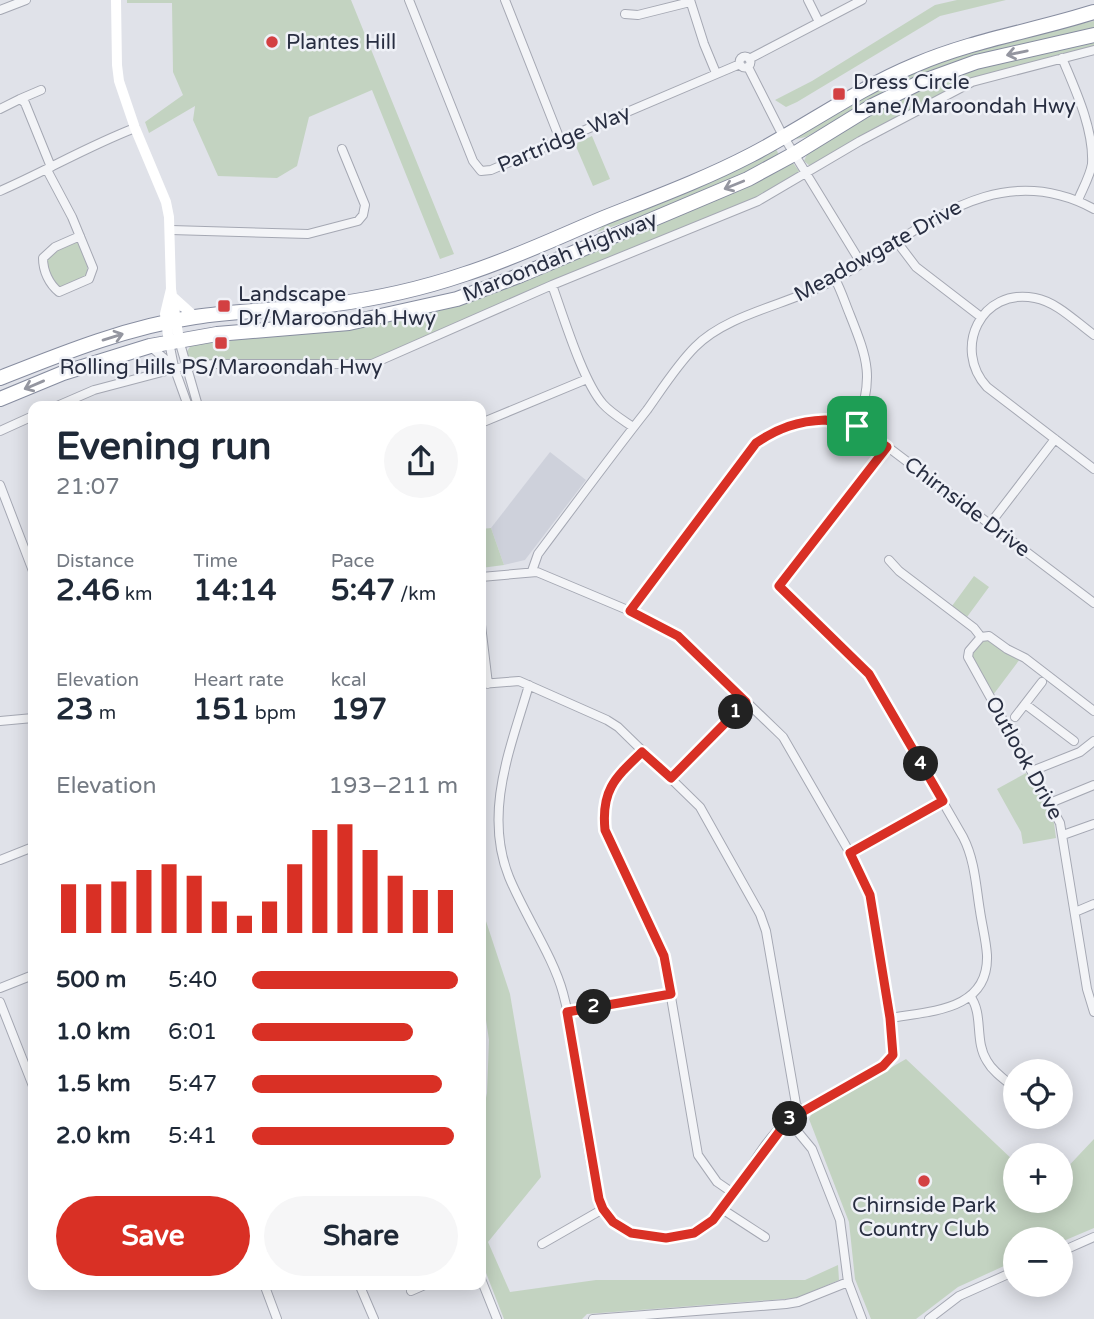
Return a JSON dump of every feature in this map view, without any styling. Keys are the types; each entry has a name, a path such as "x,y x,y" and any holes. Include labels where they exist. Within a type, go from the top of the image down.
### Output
{"highway":[{"name":"Maroondah Highway","path":"0,378 81,347 171,322 241,311 326,305 422,287 487,266 715,172 784,136 863,89 935,56 1092,13"},
{"name":"Maroondah Highway","path":"0,399 63,373 150,346 217,334 349,323 432,306 493,286 748,179 872,106 942,73 976,62 1094,36"},
{"path":"588,225 595,244"}],"street":[{"path":"0,10 26,0"},
{"path":"117,0 117,65 122,94 166,202 171,230 173,293 165,314 171,322 174,368 186,401"},
{"name":"Partridge Way","path":"409,0 474,161 481,171 491,170 561,142 746,63 862,0"},
{"path":"505,0 561,142"},
{"path":"808,0 819,22"},
{"path":"625,14 638,15 690,1 716,74"},
{"name":"Maroondah Highway","path":"69,401 94,390 185,366 372,364 552,285 758,201 860,141 972,82 1094,50"},
{"path":"1062,58 1090,128 1093,146 1092,164 1078,200"},
{"path":"746,63 794,154 861,264"},
{"path":"0,109 41,90"},
{"path":"20,99 24,103 49,169 80,236 93,268 89,279 59,292 53,287 43,268 43,258 55,247 80,236"},
{"path":"0,191 49,169 89,146 135,128"},
{"path":"171,230 308,234 367,217 364,202 342,149"},
{"name":"Meadowgate Drive","path":"532,571 538,554 694,348 705,338 835,279 948,210 988,195 1018,191 1037,192 1078,200 1094,209"},
{"path":"897,242 916,267 981,317"},
{"path":"835,279 866,360 869,379 867,396 857,426"},
{"path":"552,285 587,379 604,405 633,427"},
{"path":"173,293 195,317"},
{"path":"1094,335 1054,306 1033,297 1021,297 999,303 981,317 971,344 973,362 981,380 1094,469"},
{"path":"174,341 196,401"},
{"path":"150,346 174,368"},
{"path":"486,421 587,379"},
{"path":"0,430 28,418"},
{"name":"Chirnside Drive","path":"630,611 756,443 772,432 806,421 825,420 857,426 1094,603"},
{"path":"989,525 1055,439"},
{"path":"887,447 779,586 869,674 969,848 987,954 982,979 970,996 953,1007 890,1018"},
{"path":"0,485 28,558"},
{"path":"889,560 899,571 974,628 981,637 989,636 1025,658 1094,711"},
{"path":"486,576 532,571 630,611 678,636 783,737 850,853 870,895 890,1018 894,1049 892,1058 883,1066 788,1120 713,1220 694,1233 666,1238 631,1233 613,1222 603,1209 596,1188 567,1012 559,982 509,876 499,834 498,803 503,773 529,684"},
{"name":"Outlook Drive","path":"981,637 968,653 968,657 1060,823 1094,1012"},
{"path":"486,684 519,681 607,720 618,727 700,807 764,923 796,1104 801,1112"},
{"path":"1015,718 1042,682"},
{"path":"671,778 746,702"},
{"path":"1025,704 1074,741"},
{"path":"0,721 28,718"},
{"path":"1032,771 1080,752 1094,741"},
{"path":"642,752 619,774 607,791 603,810 605,830 664,956 698,1155 717,1182 733,1193"},
{"path":"1050,803 1094,785"},
{"path":"850,853 943,801"},
{"path":"1063,835 1094,824"},
{"path":"0,860 28,849"},
{"path":"1075,912 1094,905"},
{"path":"0,988 28,977"},
{"path":"567,1012 671,994"},
{"path":"970,996 976,1007 983,1053 1003,1078"},
{"path":"0,1002 28,1073"},
{"path":"788,1120 812,1149 840,1220 848,1282 862,1319"},
{"path":"542,1244 603,1209"},
{"path":"722,1209 765,1237"},
{"path":"1073,1246 1094,1237"},
{"path":"929,1319 959,1296 1003,1276"},
{"path":"593,1319 786,1304 848,1282"},
{"path":"266,1290 277,1319"},
{"path":"362,1290 374,1319"},
{"path":"485,1290 497,1319"}],"shaded area":[{"path":"550,452 586,480 525,560 504,565 491,528"}],"green space":[{"path":"127,0 351,0 454,254 440,259 372,90 309,117 297,166 277,178 218,176 193,120 195,106 149,133 145,122 183,95 173,72 172,3 127,3"},
{"path":"957,0 1006,0 940,16 797,102 786,107 775,100 812,81 935,5"},
{"path":"1094,21 1094,31 860,107 806,137 796,139 799,134 913,69 1042,30"},
{"path":"1094,41 1094,46 966,81 810,166 804,161 808,152 893,100 961,72"},
{"path":"592,136 610,179 593,186 575,144"},
{"path":"776,149 779,155 764,165 684,201 597,232 604,225 744,166"},
{"path":"793,163 799,171 797,176 768,193 377,358 363,362 199,361 191,360 186,353 191,345 373,325 492,294"},
{"path":"76,241 81,245 87,269 91,269 87,278 84,276 62,288 57,287 46,259 55,248"},
{"path":"486,528 491,528 504,565 486,567"},
{"path":"974,576 989,587 967,617 952,606"},
{"path":"987,639 1020,659 993,695 972,658 976,646"},
{"path":"1026,773 1054,823 1056,838 1023,844 1021,832 997,789"},
{"path":"486,921 510,994 541,1177 488,1242 510,1292 596,1280 805,1280 838,1265 839,1280 797,1298 587,1314 582,1319 504,1319 486,1273 486,1098 489,1040 486,1020"},
{"name":"Chirnside Park Country Club","path":"906,1059 1003,1151 1003,1213 1073,1213 1073,1161 1094,1139 1094,1228 1073,1237 1073,1227 1003,1227 1003,1266 958,1287 916,1319 871,1319 855,1279 849,1222 809,1119 812,1113"}],"place":[{"name":"Plantes Hill","path":"272,42"},
{"name":"Dress Circle Lane/Maroondah Hwy","path":"839,94"},
{"name":"Landscape Dr/Maroondah Hwy","path":"224,306"},
{"name":"Rolling Hills PS/Maroondah Hwy","path":"221,343"},
{"name":"Chirnside Park Country Club","path":"924,1181"}],"route":[{"path":"825,420 857,426 887,447 779,586 869,674 943,801 850,853 870,895 890,1018 893,1055 883,1066 788,1120 722,1209 704,1227 694,1233 666,1238 640,1236 613,1222 599,1199 567,1012 671,994 664,956 605,830 603,810 607,791 619,774 642,752 671,778 746,702 678,636 630,611 756,443 772,432 806,421 825,420"}]}
